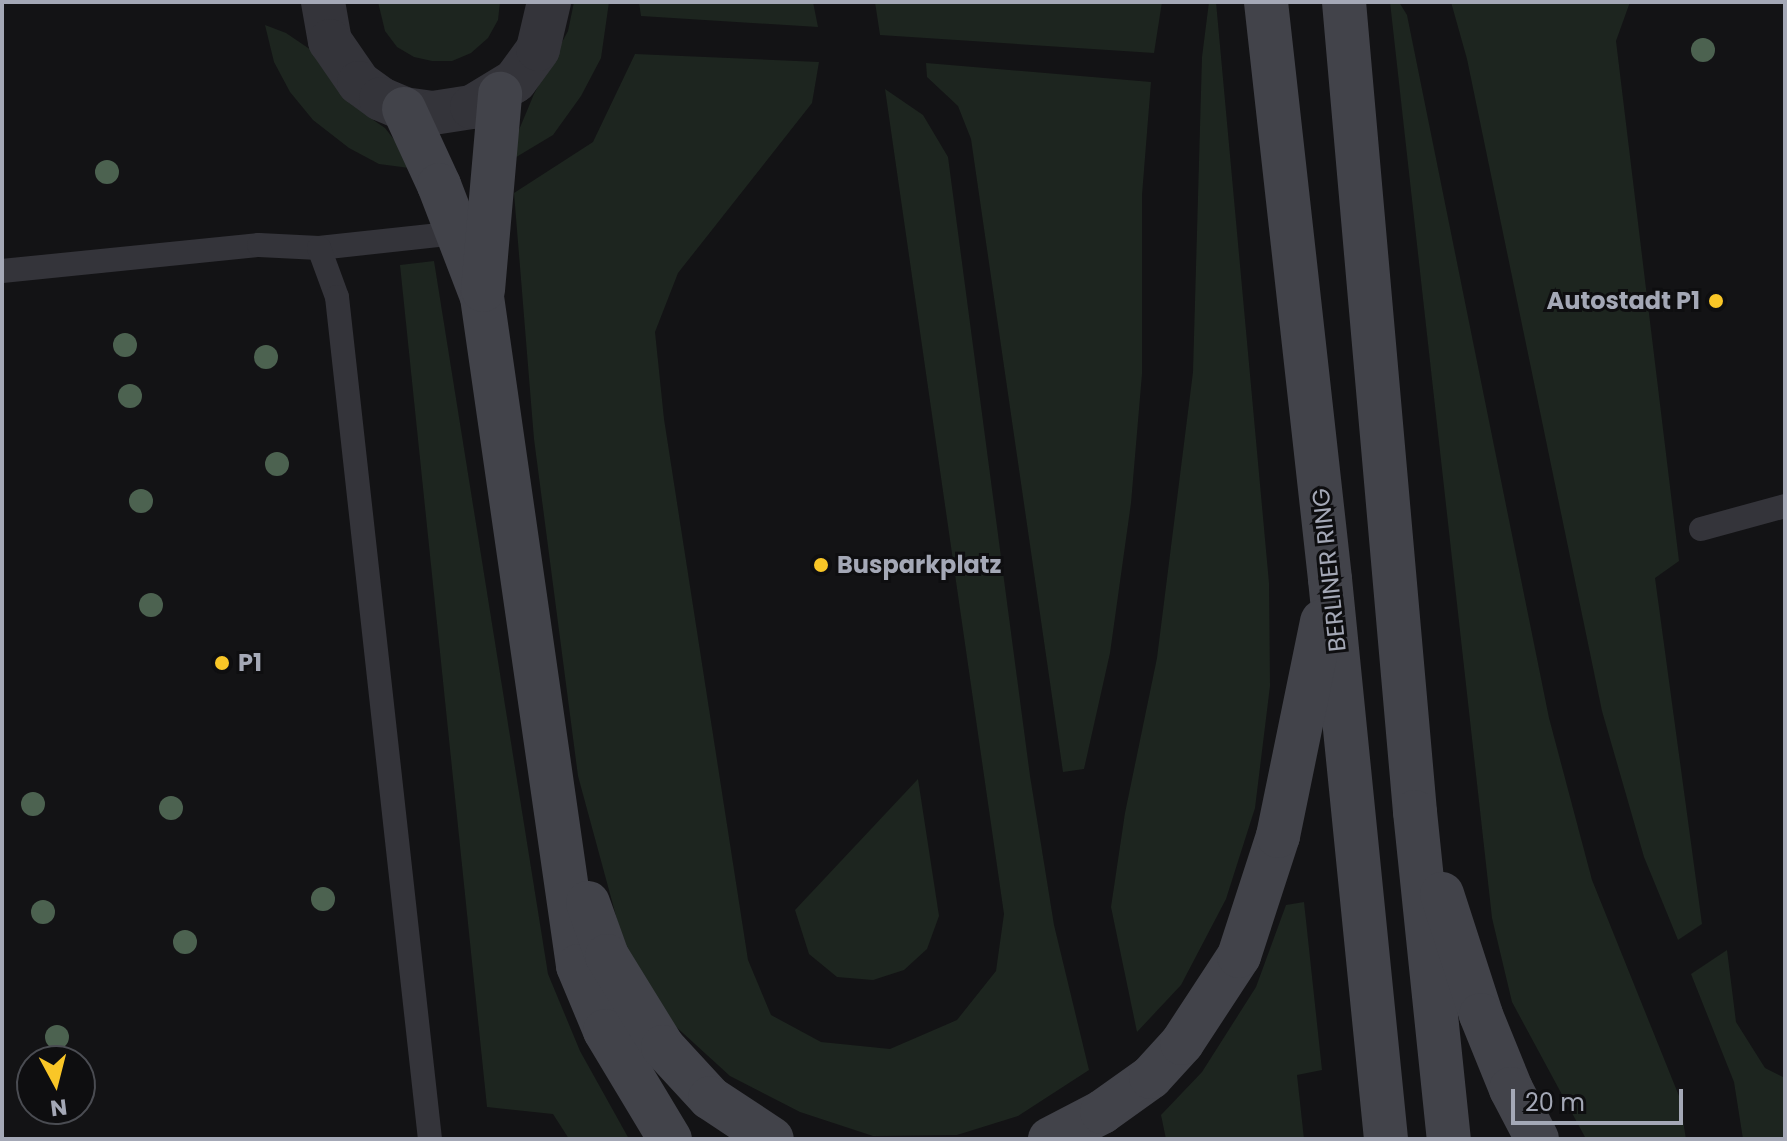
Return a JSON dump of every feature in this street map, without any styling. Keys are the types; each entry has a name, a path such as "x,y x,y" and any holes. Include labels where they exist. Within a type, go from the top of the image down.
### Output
{"main road":[{"name":"BERLINER RING","path":"1266,2 1330,579 1386,1139"},
{"path":"1344,2 1415,812 1449,1139"},
{"path":"482,297 500,94"},
{"path":"404,109 482,297 578,966 605,1031 670,1139"},
{"path":"1050,1139 1102,1112 1151,1077 1182,1043 1239,956 1278,836 1330,579"},
{"path":"554,806 607,956 663,1047 710,1098 772,1139"},
{"path":"1415,812 1481,1015 1511,1089 1537,1139"}],"street":[{"path":"323,2 330,41 344,66 368,91 404,109 433,113 461,111 500,94 521,75 538,49 549,2"}],"lane":[{"path":"2,271 259,245 319,248 458,233"},
{"path":"319,248 337,297 430,1139"},
{"path":"1701,529 1785,506"}],"shaded area":[{"path":"378,2 500,2 498,20 488,38 471,53 452,61 432,61 414,57 397,47 385,31"},
{"path":"574,2 609,2 601,58 581,96 553,135 513,159 516,137 534,94 568,31"},
{"path":"639,2 813,2 818,27 641,16"},
{"path":"875,2 1162,2 1154,53 880,35"},
{"path":"1209,2 1216,2 1269,583 1270,686 1255,808 1226,899 1181,985 1137,1032 1111,907 1125,813 1157,658 1193,372 1202,57"},
{"path":"1390,2 1399,2 1407,15 1549,718 1592,880 1679,1096 1686,1139 1586,1139 1512,1002 1492,918"},
{"path":"1451,2 1630,2 1616,41 1679,561 1655,578 1702,924 1678,940 1644,857 1602,711 1467,59"},
{"path":"265,25 286,33 314,52 366,115 385,128 417,169 379,164 349,148 313,120 290,92 274,62"},
{"path":"635,54 819,62 812,103 678,273 655,332 664,419 748,960 771,1015 821,1042 890,1049 957,1020 996,971 1004,914 885,89 923,115 948,157 1030,776 1054,925 1089,1070 1018,1116 957,1135 873,1136 800,1112 730,1076 661,1013 622,938 578,776 534,439 514,193 593,142"},
{"path":"926,63 1151,82 1142,195 1142,374 1131,503 1110,653 1084,769 1063,772 971,139 958,106 927,77"},
{"path":"434,261 548,974 580,1051 629,1139 569,1139 553,1114 487,1107 400,265"},
{"path":"918,779 939,916 927,949 904,970 873,980 837,977 809,954 795,910"},
{"path":"1304,902 1322,1070 1297,1075 1304,1139 1166,1139 1161,1115 1202,1072 1256,987 1286,905"},
{"path":"1727,950 1736,1022 1765,1068 1785,1078 1785,1139 1743,1139 1734,1082 1691,974"}],"place":[{"name":"Autostadt P1","path":"1716,301"},
{"name":"Busparkplatz","path":"821,565"},
{"name":"P1","path":"222,663"}]}
